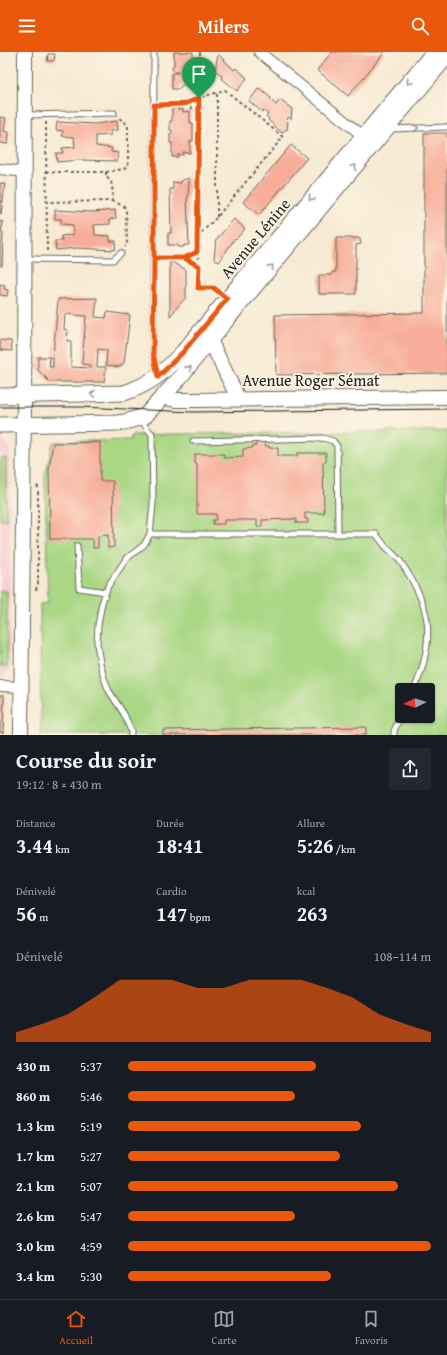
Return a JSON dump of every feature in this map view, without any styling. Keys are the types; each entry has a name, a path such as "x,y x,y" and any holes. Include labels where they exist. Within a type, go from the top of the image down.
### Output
{"main road":[{"name":"Avenue Lénine","path":"0,396 124,393 140,387 158,377 183,352 434,52"},
{"name":"Avenue Lénine","path":"164,401 210,340 447,56"},
{"path":"131,390 164,401"},
{"path":"0,425 117,423 141,418 164,401"}],"street":[{"path":"21,735 25,395 25,52"},
{"path":"259,52 363,136"},
{"path":"0,169 25,172"},
{"path":"210,340 238,398"},
{"name":"Avenue Roger Sémat","path":"164,401 238,398 447,397"},
{"path":"0,686 22,686"}],"lane":[{"path":"154,52 153,352 158,377"},
{"path":"25,115 114,113"},
{"path":"386,129 447,127"},
{"path":"25,259 113,260 121,253"},
{"path":"131,735 131,731 124,714 109,692 100,663 97,644 102,603 108,586 126,559 144,545 150,534 153,504 152,434 145,426 141,418"},
{"path":"193,441 323,438 333,441 337,446 338,533"},
{"path":"150,534 376,534 384,545 399,560 419,591 427,617 428,643 423,670 417,683"},
{"path":"77,546 79,588 106,592"},
{"path":"394,735 397,723"}],"path":[{"path":"200,52 197,237 199,266 198,288 214,288 227,299"},
{"path":"154,105 185,104 225,90 283,137 217,217 197,237"},
{"path":"217,93 217,217"},
{"path":"185,104 199,113"},
{"path":"46,172 106,172 124,169 128,165 128,125 114,113"},
{"path":"46,114 47,259"},
{"path":"106,172 106,177 111,182 113,193 112,200"},
{"path":"46,202 112,200 124,206 126,211 127,244 121,253"},
{"path":"154,258 184,258 197,252"},
{"path":"184,258 199,266"}],"shaded area":[{"path":"0,438 10,447 10,669 2,676 0,676"}],"green space":[{"path":"447,431 447,735 41,735 40,604 48,603 45,476 53,442 130,440 132,435"},
{"path":"0,458 6,458 6,520 0,520"},
{"path":"0,591 7,591 7,667 0,667"}],"building":[{"path":"174,52 193,52 193,57 191,57 190,79 178,89 172,89 172,73 178,73 172,69 174,65"},
{"path":"332,52 385,52 348,96 317,70"},
{"path":"48,54 55,54 54,61 47,61"},
{"path":"218,54 234,70 236,68 247,78 237,91 221,78 222,76 215,70"},
{"path":"259,88 271,98 270,99 276,105 280,100 292,109 291,119 289,117 286,120 288,122 287,130 286,129 282,133 268,120 269,119 266,116 268,114 263,110 262,112 249,101"},
{"path":"172,107 178,107 178,110 183,109 183,112 190,111 190,123 193,123 193,141 190,141 190,153 183,152 183,155 178,154 178,157 172,157 172,143 170,143 170,134 172,134 172,130 170,130 170,121 172,121"},
{"path":"0,117 6,118 4,131 9,132 8,144 0,143"},
{"path":"117,121 118,130 111,130 111,135 96,136 96,146 112,148 111,152 118,153 117,161 79,160 57,162 56,153 63,153 62,148 75,147 74,137 62,136 63,131 56,130 57,122 95,124"},
{"path":"424,133 447,133 447,373 276,375 275,315 424,313"},
{"path":"291,145 307,158 259,215 243,202"},
{"path":"189,178 187,198 189,245 178,247 178,245 168,245 168,233 171,233 170,189 173,189 173,182 181,183 181,181"},
{"path":"0,183 5,184 1,214 0,214"},
{"path":"55,210 93,212 115,210 116,218 110,219 110,224 94,225 95,235 110,236 110,241 116,241 115,250 77,248 56,250 55,241 62,241 61,236 73,235 73,225 61,224 61,219 55,219"},
{"path":"234,219 245,229 236,239 235,238 219,262 214,259 216,240"},
{"path":"0,221 3,222 1,233 3,233 2,266 0,266"},
{"path":"336,238 360,239 361,244 356,245 356,294 319,294 319,275 332,275 332,272 336,272"},
{"path":"170,261 186,270 186,297 170,316"},
{"path":"0,284 5,285 4,289 8,290 7,296 0,295"},
{"path":"97,298 95,317 106,318 107,312 130,315 124,363 119,367 106,365 107,350 98,349 97,367 106,367 104,382 50,382 38,370 38,357 50,357 49,367 53,367 58,299","holes":["65,314 86,316 82,362 83,364 90,365 90,368 71,367 71,341 67,341 68,330 64,329"]},
{"path":"0,340 11,341 12,351 0,350"},
{"path":"100,442 100,481 113,481 114,547 108,548 108,535 98,536 98,548 93,548 93,539 50,539 49,469 53,443"},
{"path":"256,442 265,442 265,446 269,446 269,448 278,448 278,456 297,456 297,453 326,453 326,462 323,462 324,513 305,513 305,519 308,519 308,523 296,523 296,519 262,520 262,527 257,527 257,520 224,520 224,524 213,524 213,520 216,520 216,514 197,514 197,464 195,464 195,454 224,454 224,458 243,457 243,449 256,446"},
{"path":"0,695 4,695 3,733 0,732"},
{"path":"366,727 366,735 163,735 163,730"}],"tram line":[{"path":"0,407 80,407 193,412 447,409"}],"route":[{"path":"199,98 185,104 154,105 154,258 184,258 199,266 198,288 214,288 227,299 183,352 158,377 153,352 154,258 184,258 197,252 199,98"}]}
